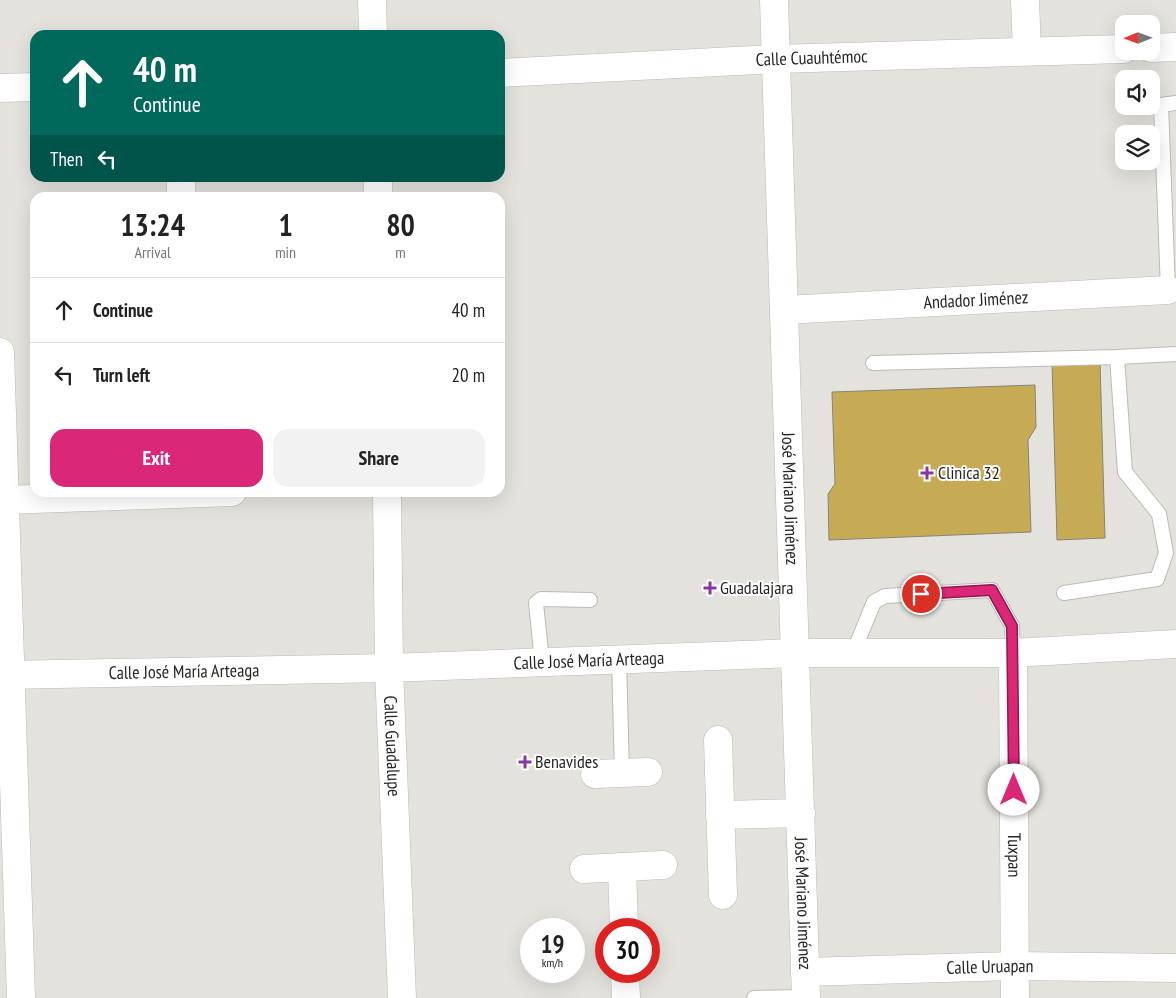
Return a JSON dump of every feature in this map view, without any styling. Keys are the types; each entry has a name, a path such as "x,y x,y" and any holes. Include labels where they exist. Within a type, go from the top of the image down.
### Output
{"street":[{"path":"372,0 373,30"},
{"name":"José Mariano Jiménez","path":"774,0 806,989"},
{"path":"1025,0 1027,52"},
{"path":"1160,48 1176,47"},
{"name":"Calle Cuauhtémoc","path":"505,72 776,59 1115,48"},
{"path":"0,88 30,88"},
{"name":"Andador Jiménez","path":"784,310 1172,290"},
{"path":"0,352 5,500 5,674 21,998"},
{"path":"5,500 84,497"},
{"name":"Calle Guadalupe","path":"387,497 389,668 402,998"},
{"name":"Calle José María Arteaga","path":"5,674 389,668 796,653 1013,653 1176,644"},
{"name":"Tuxpan","path":"1013,653 1015,998"},
{"path":"718,740 723,895"},
{"path":"720,815 801,813"},
{"path":"584,869 663,865"},
{"path":"622,867 624,918"},
{"name":"Calle Uruapan","path":"806,989 1014,966 1176,968"},
{"path":"625,983 626,998"}],"lane":[{"path":"1172,290 1161,105 1176,103"},
{"path":"873,363 1176,354"},
{"path":"1064,593 1157,579 1166,553 1158,514 1125,472 1118,357"},
{"path":"853,653 874,602 885,596 992,590 1012,626 1013,653"},
{"path":"542,662 536,602 541,599 590,600"},
{"path":"619,660 622,773"},
{"path":"754,998 806,989"}],"building":[{"path":"1052,362 1100,362 1105,538 1057,540"},
{"path":"1035,385 1036,427 1028,440 1031,532 829,540 828,494 835,484 832,392"}],"place":[{"name":"Clinica 32","path":"927,473"},
{"name":"Guadalajara","path":"710,588"},
{"name":"Benavides","path":"525,762"}],"route":[{"path":"921,594 992,590 1012,626 1014,790"}]}
